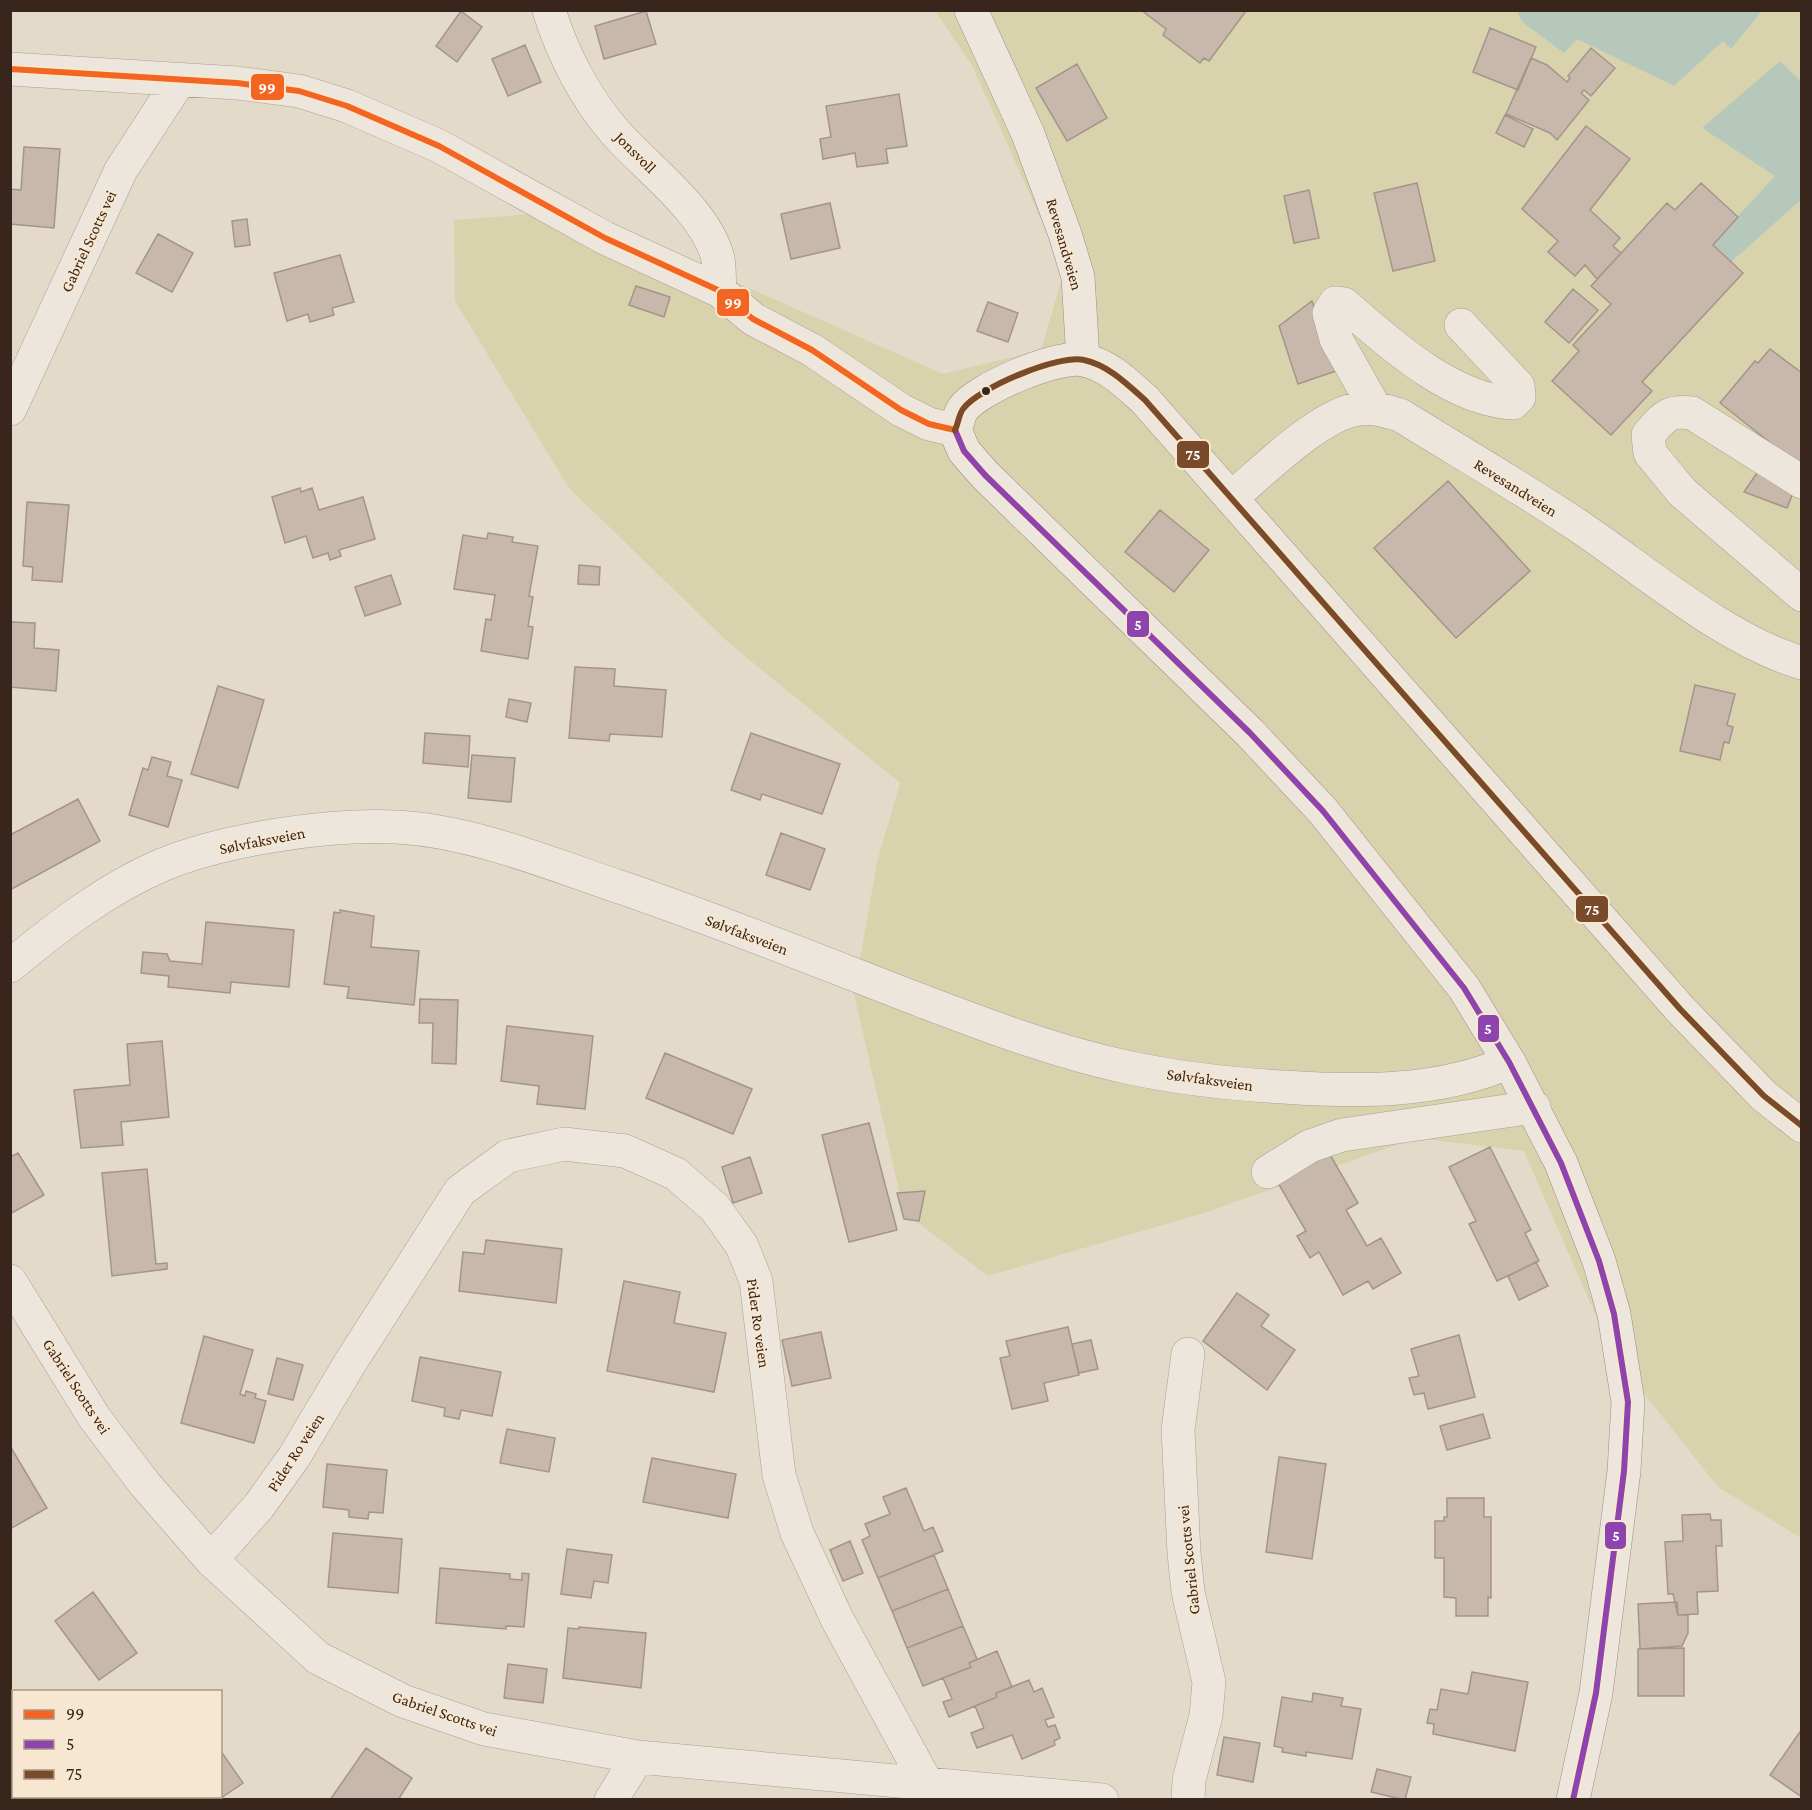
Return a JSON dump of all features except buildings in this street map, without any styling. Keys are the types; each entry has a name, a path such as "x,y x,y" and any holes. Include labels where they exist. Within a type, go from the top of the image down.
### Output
{"street":[{"name":"Jonsvoll","path":"549,10 555,31 581,85 614,131 676,193 701,224 718,258 720,291"},
{"name":"Revesandveien","path":"971,10 1028,134 1065,234 1078,277 1083,359"},
{"path":"10,69 179,81 237,82 299,91 347,106 439,146 605,238 720,291 753,319 812,350 901,410 929,424 955,430"},
{"name":"Gabriel Scotts vei","path":"10,409 122,170 179,81"},
{"path":"1375,408 1336,339 1329,313 1335,303 1344,304 1392,346 1466,393 1494,402 1513,403 1519,397 1518,386 1461,325"},
{"path":"1573,1800 1591,1721 1602,1650 1624,1470 1628,1402 1614,1314 1599,1261 1578,1202 1534,1107 1464,988 1323,811 1250,733 985,475 964,451 955,430 963,409 975,397 1022,372 1083,359 1115,374 1145,399 1680,1010 1764,1096 1802,1126"},
{"name":"Revesandveien","path":"1231,498 1323,422 1356,409 1375,408 1400,415 1574,522 1735,632 1773,655 1802,663"},
{"path":"1802,482 1692,413 1676,411 1665,415 1648,435 1650,453 1682,492 1802,595"},
{"name":"Sølvfaksveien","path":"10,966 102,896 163,864 241,842 322,829 397,827 472,838 648,897 1008,1033 1125,1067 1250,1085 1330,1090 1447,1083 1480,1075 1509,1062"},
{"path":"1268,1172 1310,1146 1342,1135 1534,1107"},
{"name":"Pider Ro veien","path":"211,1560 259,1506 294,1457 350,1363 460,1191 508,1155 564,1144 626,1151 676,1174 715,1208 742,1246 756,1281 779,1474 797,1533 837,1620 927,1784"},
{"name":"Gabriel Scotts vei","path":"10,1281 94,1417 144,1483 211,1560 318,1658 403,1701 484,1729 638,1757 1102,1800"},
{"name":"Gabriel Scotts vei","path":"1188,1354 1178,1430 1184,1553 1188,1592 1209,1682 1206,1716 1189,1780 1188,1800"},
{"path":"611,1800 638,1757"}],"shaded area":[{"path":"1517,10 1762,11 1731,49 1723,41 1674,86 1577,39 1564,53 1522,22"},
{"path":"935,11 1517,11 1522,22 1564,53 1576,38 1674,86 1723,40 1731,49 1762,11 1801,11 1801,81 1780,61 1775,176 1713,244 1731,261 1801,200 1801,1538 1718,1487 1612,1353 1524,1151 1416,1138 1204,1213 988,1276 904,1212 854,994 877,862 900,783 729,643 569,488 455,301 454,220 531,214 740,284 943,374 1041,350 1064,271 972,65"},
{"path":"1780,61 1801,81 1801,200 1731,262 1712,244 1775,176 1702,128"}],"transit line":[{"name":"99","path":"10,69 237,83 299,91 347,106 439,146 605,238 720,291 753,319 812,350 901,410 929,424 955,430"},
{"name":"75","path":"955,430 960,414 971,401 1001,383 1039,367 1057,362 1084,360 1101,366 1124,382 1145,400 1680,1009 1764,1096 1802,1126"},
{"name":"5","path":"955,430 964,451 985,475 1250,733 1323,811 1464,988 1509,1062 1561,1163 1599,1261 1614,1314 1628,1402 1624,1471 1596,1693 1573,1800"}]}
